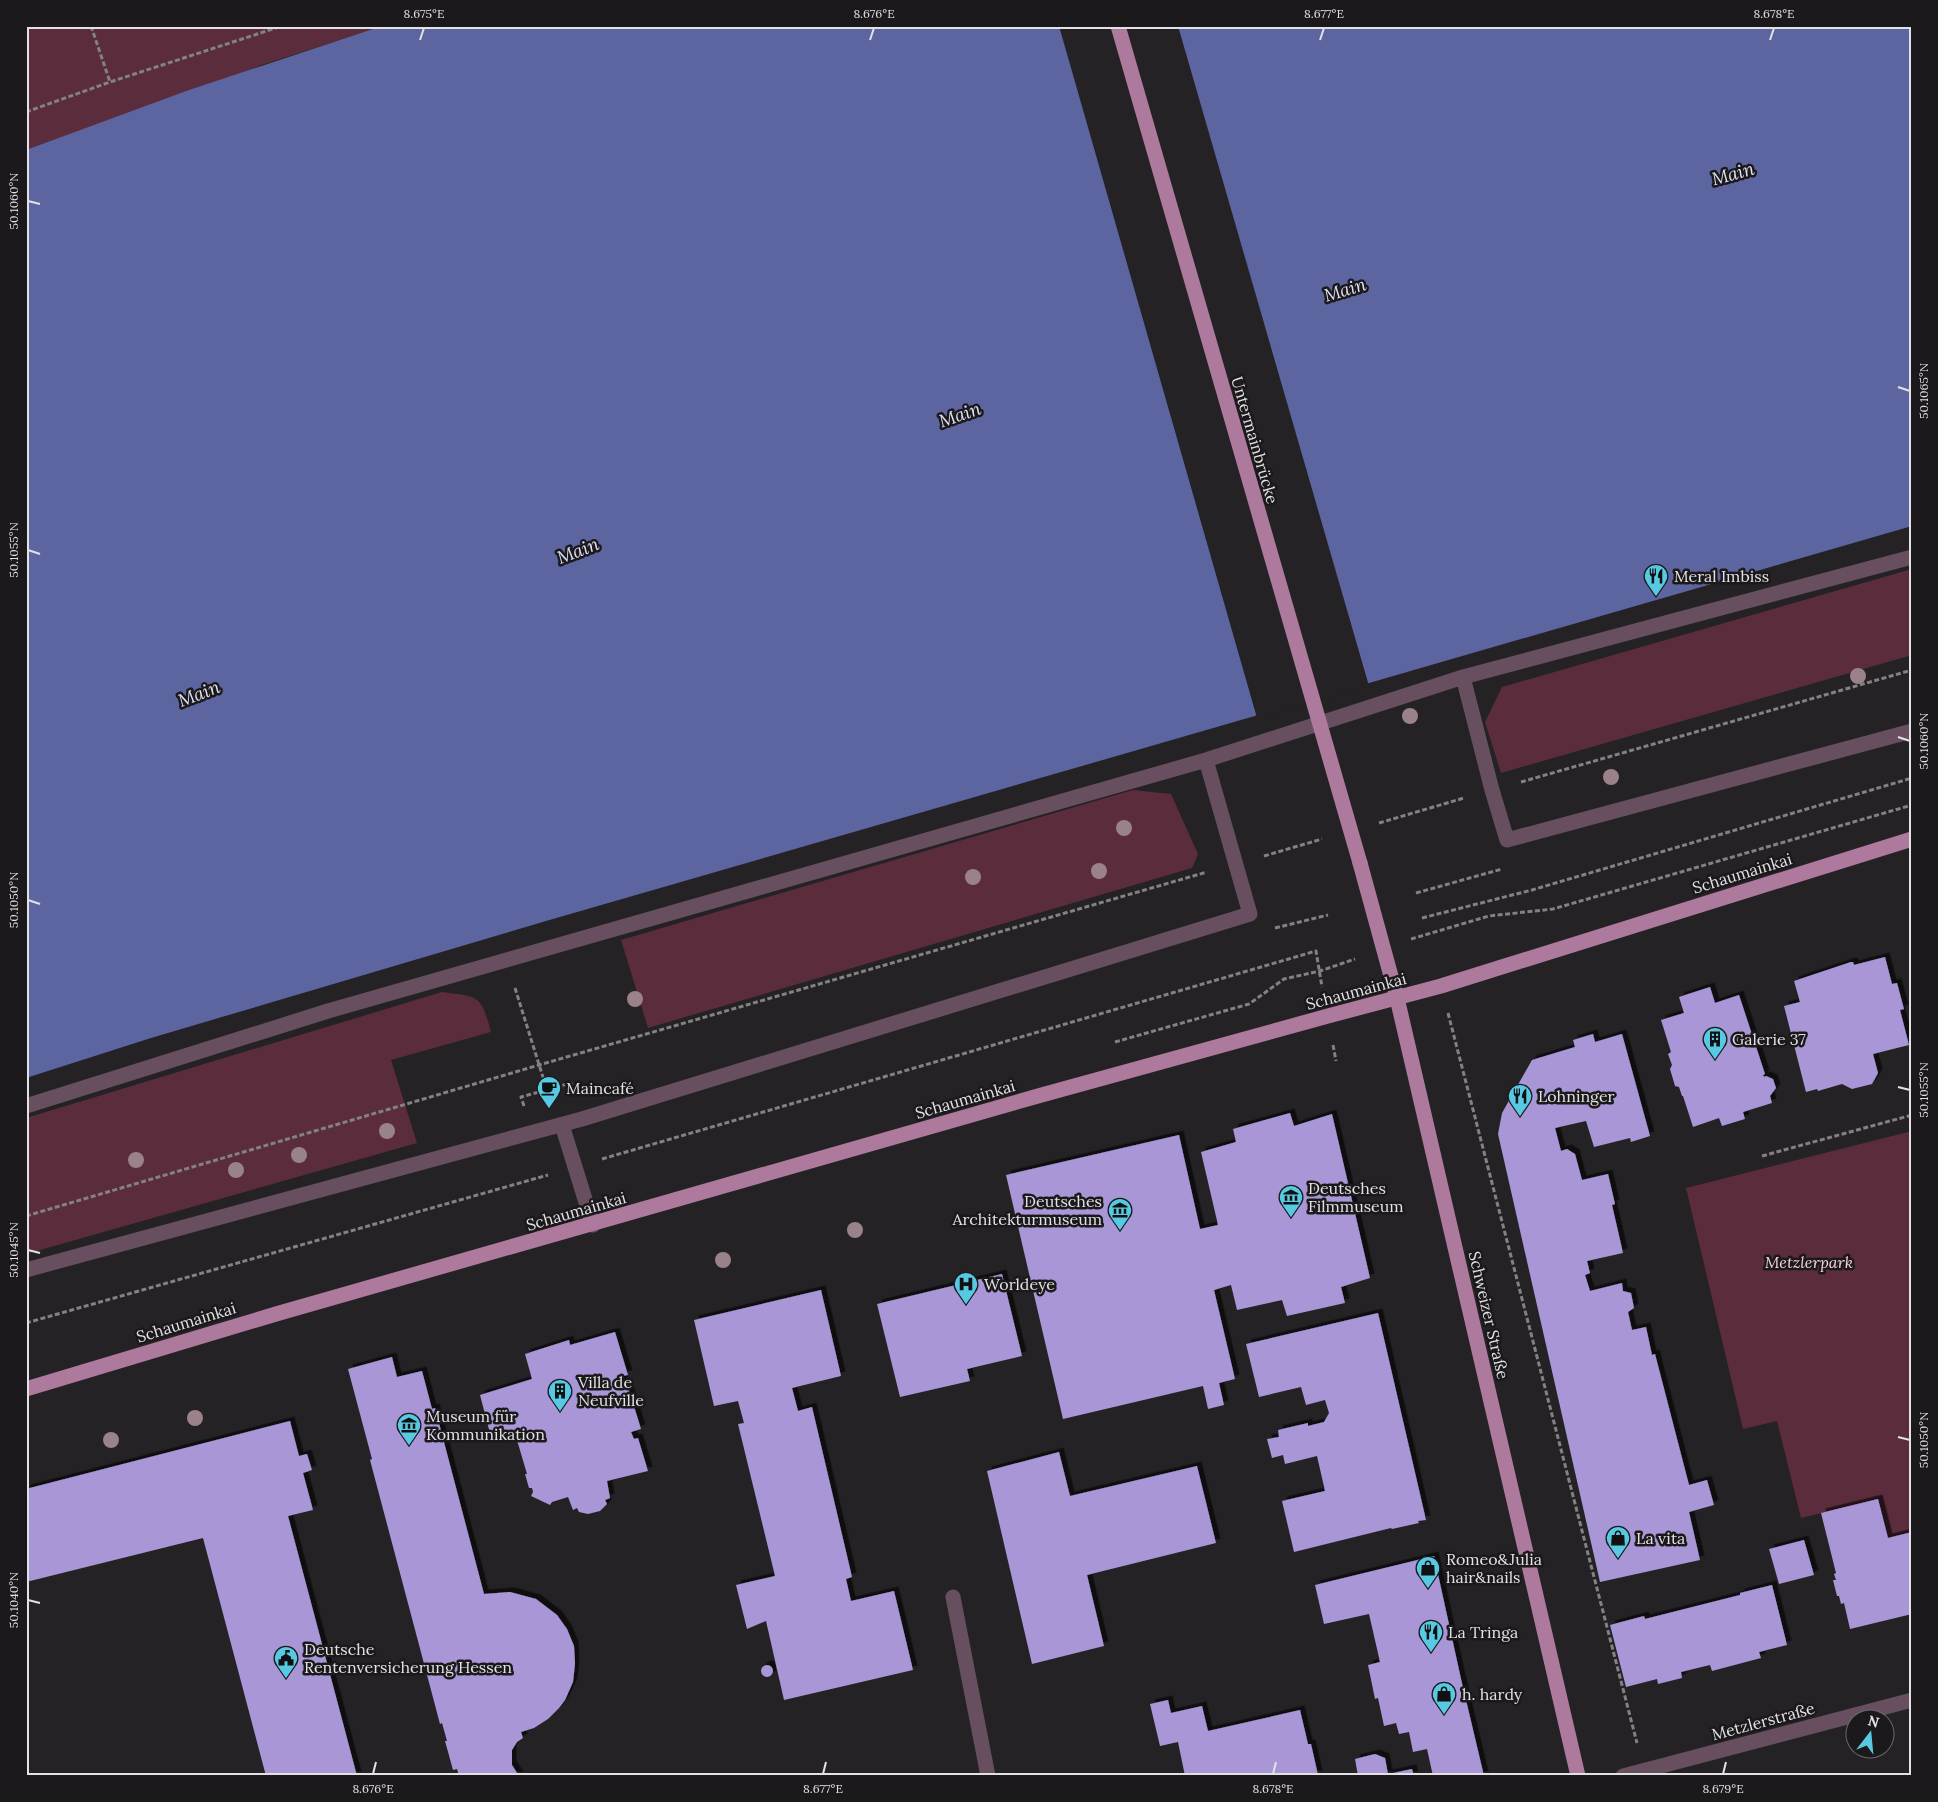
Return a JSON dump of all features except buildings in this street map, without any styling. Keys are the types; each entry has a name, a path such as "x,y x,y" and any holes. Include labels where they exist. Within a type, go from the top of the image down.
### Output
{"main road":[{"name":"Untermainbrücke","path":"1118,26 1360,863"},
{"name":"Schaumainkai","path":"26,1389 276,1314 593,1225 1038,1096 1441,986 1912,838"},
{"name":"Schweizer Straße","path":"1360,863 1397,998 1578,1776"}],"street":[{"path":"26,1106 506,959 1206,760 1463,676 1912,556"},
{"path":"1463,676 1492,790 1507,840 1912,731"},
{"path":"26,1270 562,1125 1250,914 1206,760"},
{"path":"562,1125 593,1225"},
{"path":"954,1597 988,1776"},
{"name":"Metzlerstraße","path":"1623,1776 1912,1700"}],"path":[{"path":"91,26 110,82"},
{"path":"26,112 110,82 282,26"},
{"path":"1492,790 1912,670"},
{"path":"1422,918 1532,890 1912,778"},
{"path":"1427,934 1489,916 1553,909 1912,805"},
{"path":"1416,893 1505,868"},
{"path":"26,1216 1200,874"},
{"path":"1250,914 1253,934 1328,915"},
{"path":"26,1323 575,1167 1316,951 1328,1016"},
{"path":"506,959 547,1090"},
{"path":"1441,986 1644,1770"},
{"path":"521,1097 571,1083"},
{"path":"1762,1156 1912,1115"}],"green space":[{"path":"26,26 383,26 262,65 26,160"},
{"path":"1912,569 1912,655 1501,773 1485,722 1502,687"},
{"path":"1133,790 1171,794 1198,854 1192,868 648,1028 621,940"},
{"path":"442,992 464,995 477,1000 484,1010 491,1032 391,1060 417,1143 26,1254 26,1118"},
{"name":"Metzlerpark","path":"1912,1131 1912,1532 1888,1538 1878,1499 1801,1518 1777,1421 1743,1429 1686,1188"}],"water":[{"name":"Main","path":"382,26 1912,26 1912,526 546,921 151,1038 26,1078 26,150 189,90"}],"pier":[{"path":"1059,26 1178,26 1369,686 1257,718"}],"place":[{"name":"Meral Imbiss","path":"1656,597"},
{"name":"Galerie 37","path":"1715,1060"},
{"name":"Maincafé","path":"549,1109"},
{"name":"Lohninger","path":"1520,1117"},
{"name":"Deutsches Filmmuseum","path":"1291,1218"},
{"name":"Deutsches Architekturmuseum","path":"1120,1231"},
{"name":"Worldeye","path":"966,1305"},
{"name":"Villa de Neufville","path":"560,1412"},
{"name":"Museum für Kommunikation","path":"409,1446"},
{"name":"La vita","path":"1618,1559"},
{"name":"Romeo&Julia hair&nails","path":"1428,1589"},
{"name":"La Tringa","path":"1431,1653"},
{"name":"Deutsche Rentenversicherung Hessen","path":"286,1679"},
{"name":"h. hardy","path":"1444,1715"}]}
